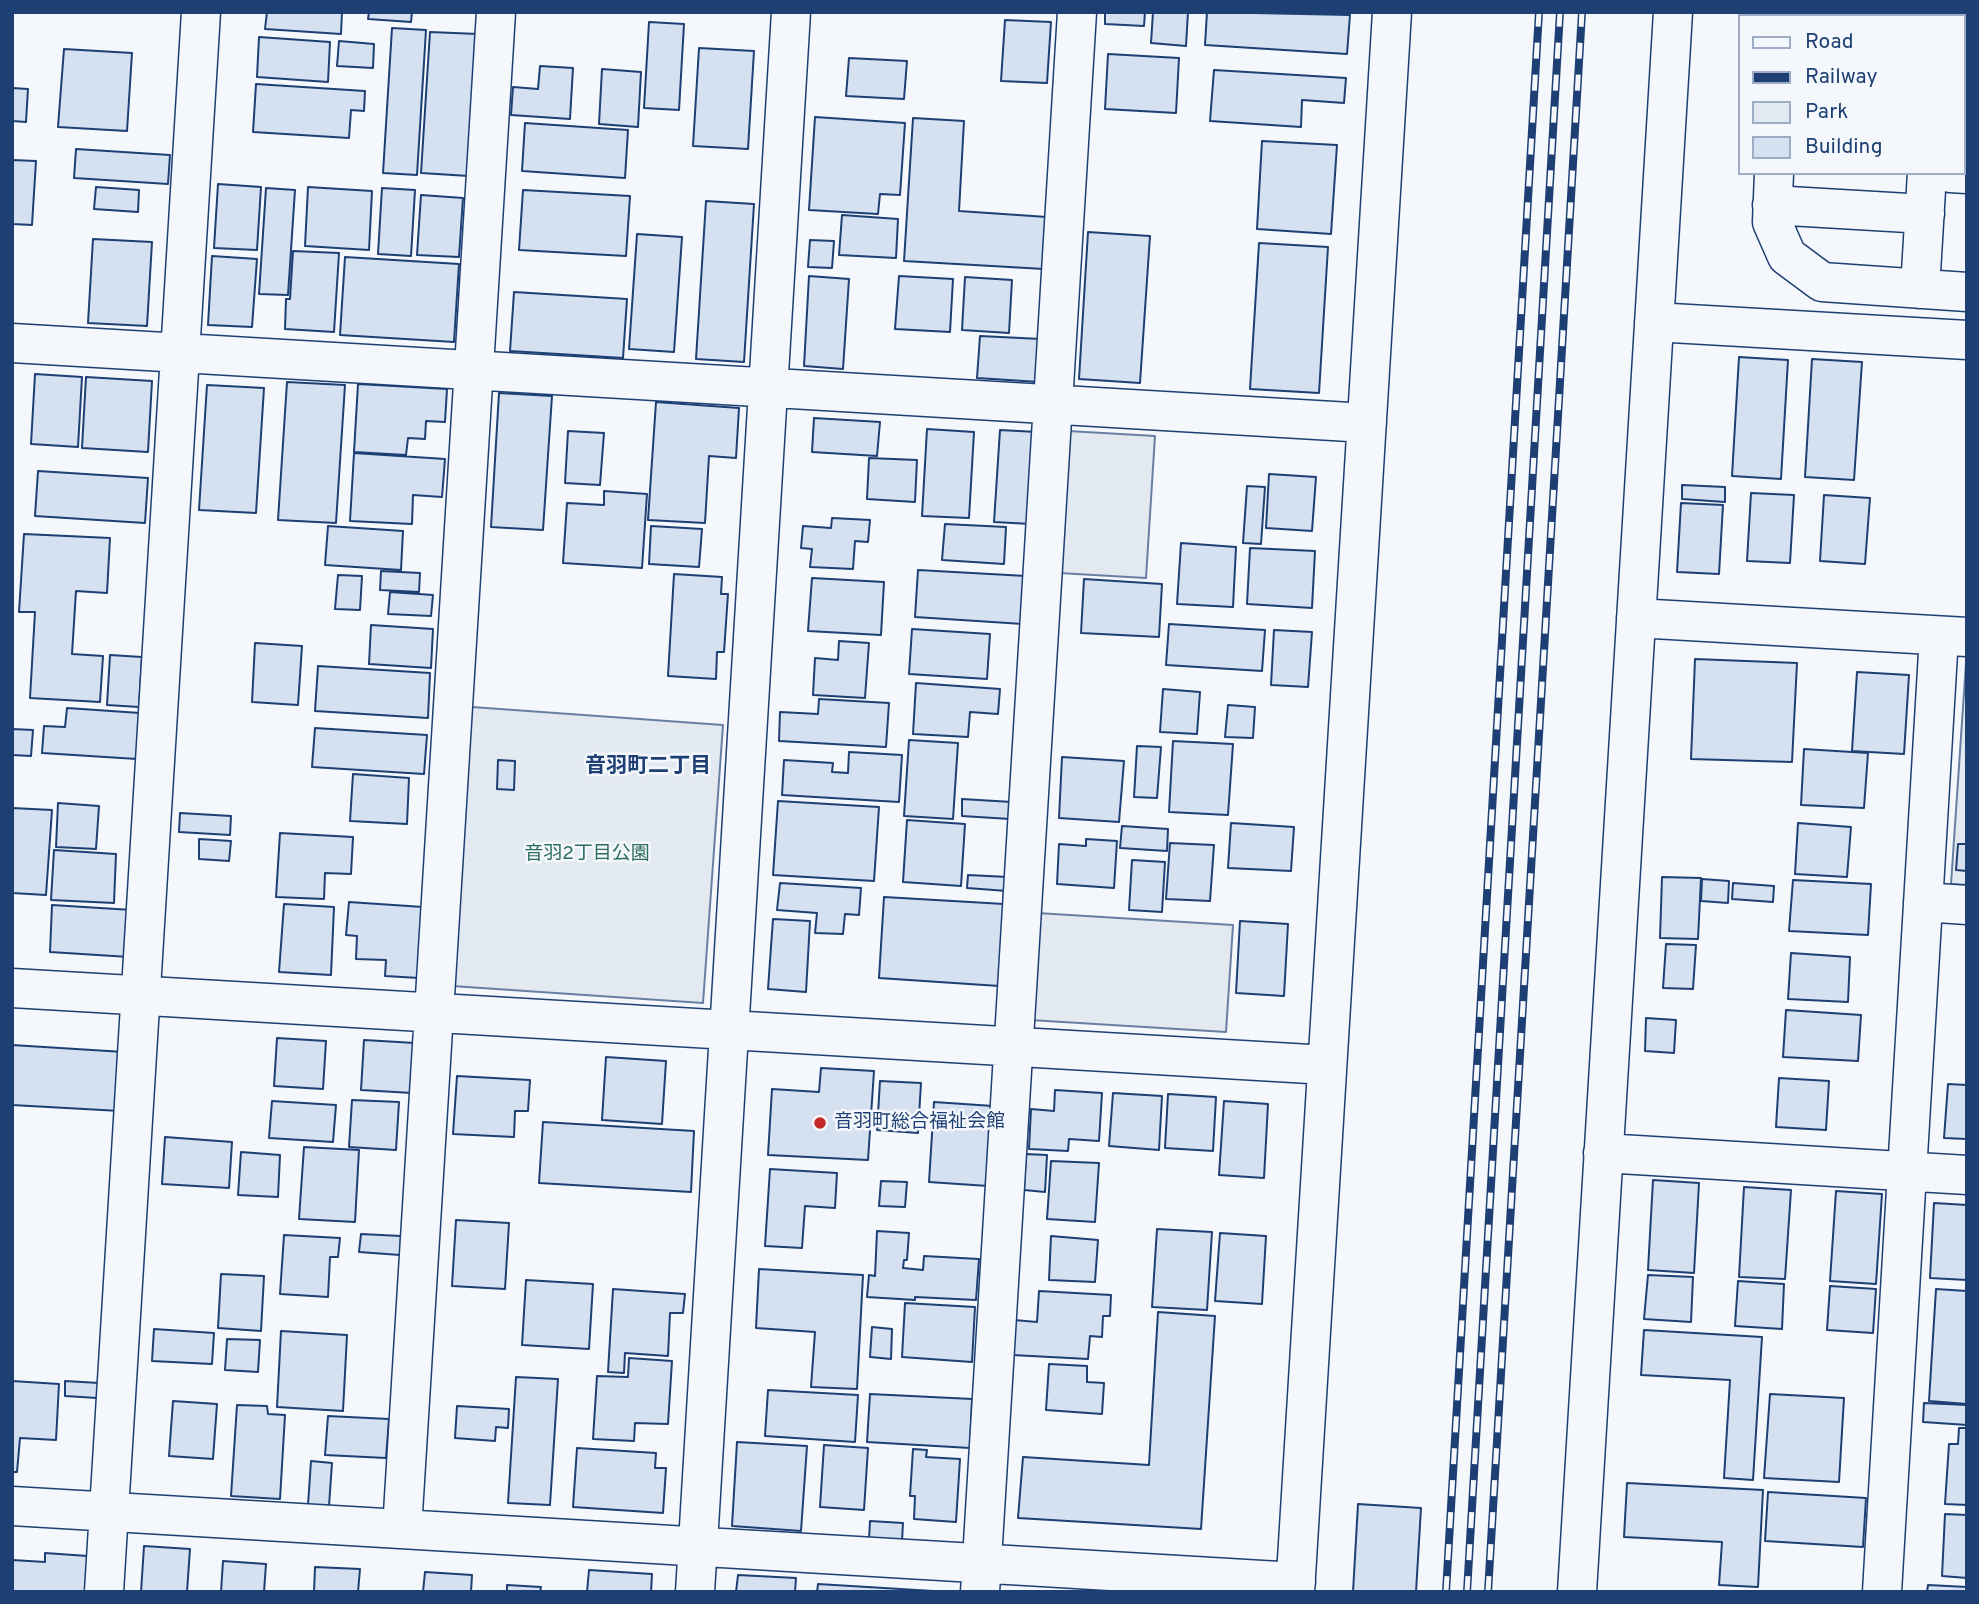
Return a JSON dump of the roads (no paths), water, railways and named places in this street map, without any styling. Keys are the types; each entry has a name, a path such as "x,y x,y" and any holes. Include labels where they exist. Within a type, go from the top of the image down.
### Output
{"street":[{"path":"104,1592 201,12"},
{"path":"402,1529 496,12"},
{"path":"695,1592 791,12"},
{"path":"981,1577 1077,12"},
{"path":"12,1506 697,1547 981,1577 1296,1587 1392,12"},
{"path":"1577,1592 1673,12"},
{"path":"1920,289 1927,175"},
{"path":"1925,214 1850,224 1773,189 1772,222 1787,256 1822,282 1967,292"},
{"path":"1654,322 1967,340"},
{"path":"12,344 1367,423"},
{"path":"1636,618 1953,636 1923,902 1882,1592"},
{"path":"1923,902 1967,905"},
{"path":"12,988 1328,1065"},
{"path":"1604,1153 1967,1175"}],"railway":[{"path":"1446,1592 1539,12"},
{"path":"1467,1592 1560,12"},
{"path":"1488,1592 1582,12"}],"place":[{"name":"音羽町総合福祉会館","path":"820,1123"}],"district":[{"name":"音羽町二丁目","path":"648,768"}],"park label":[{"name":"音羽2丁目公園","path":"587,855"}]}
